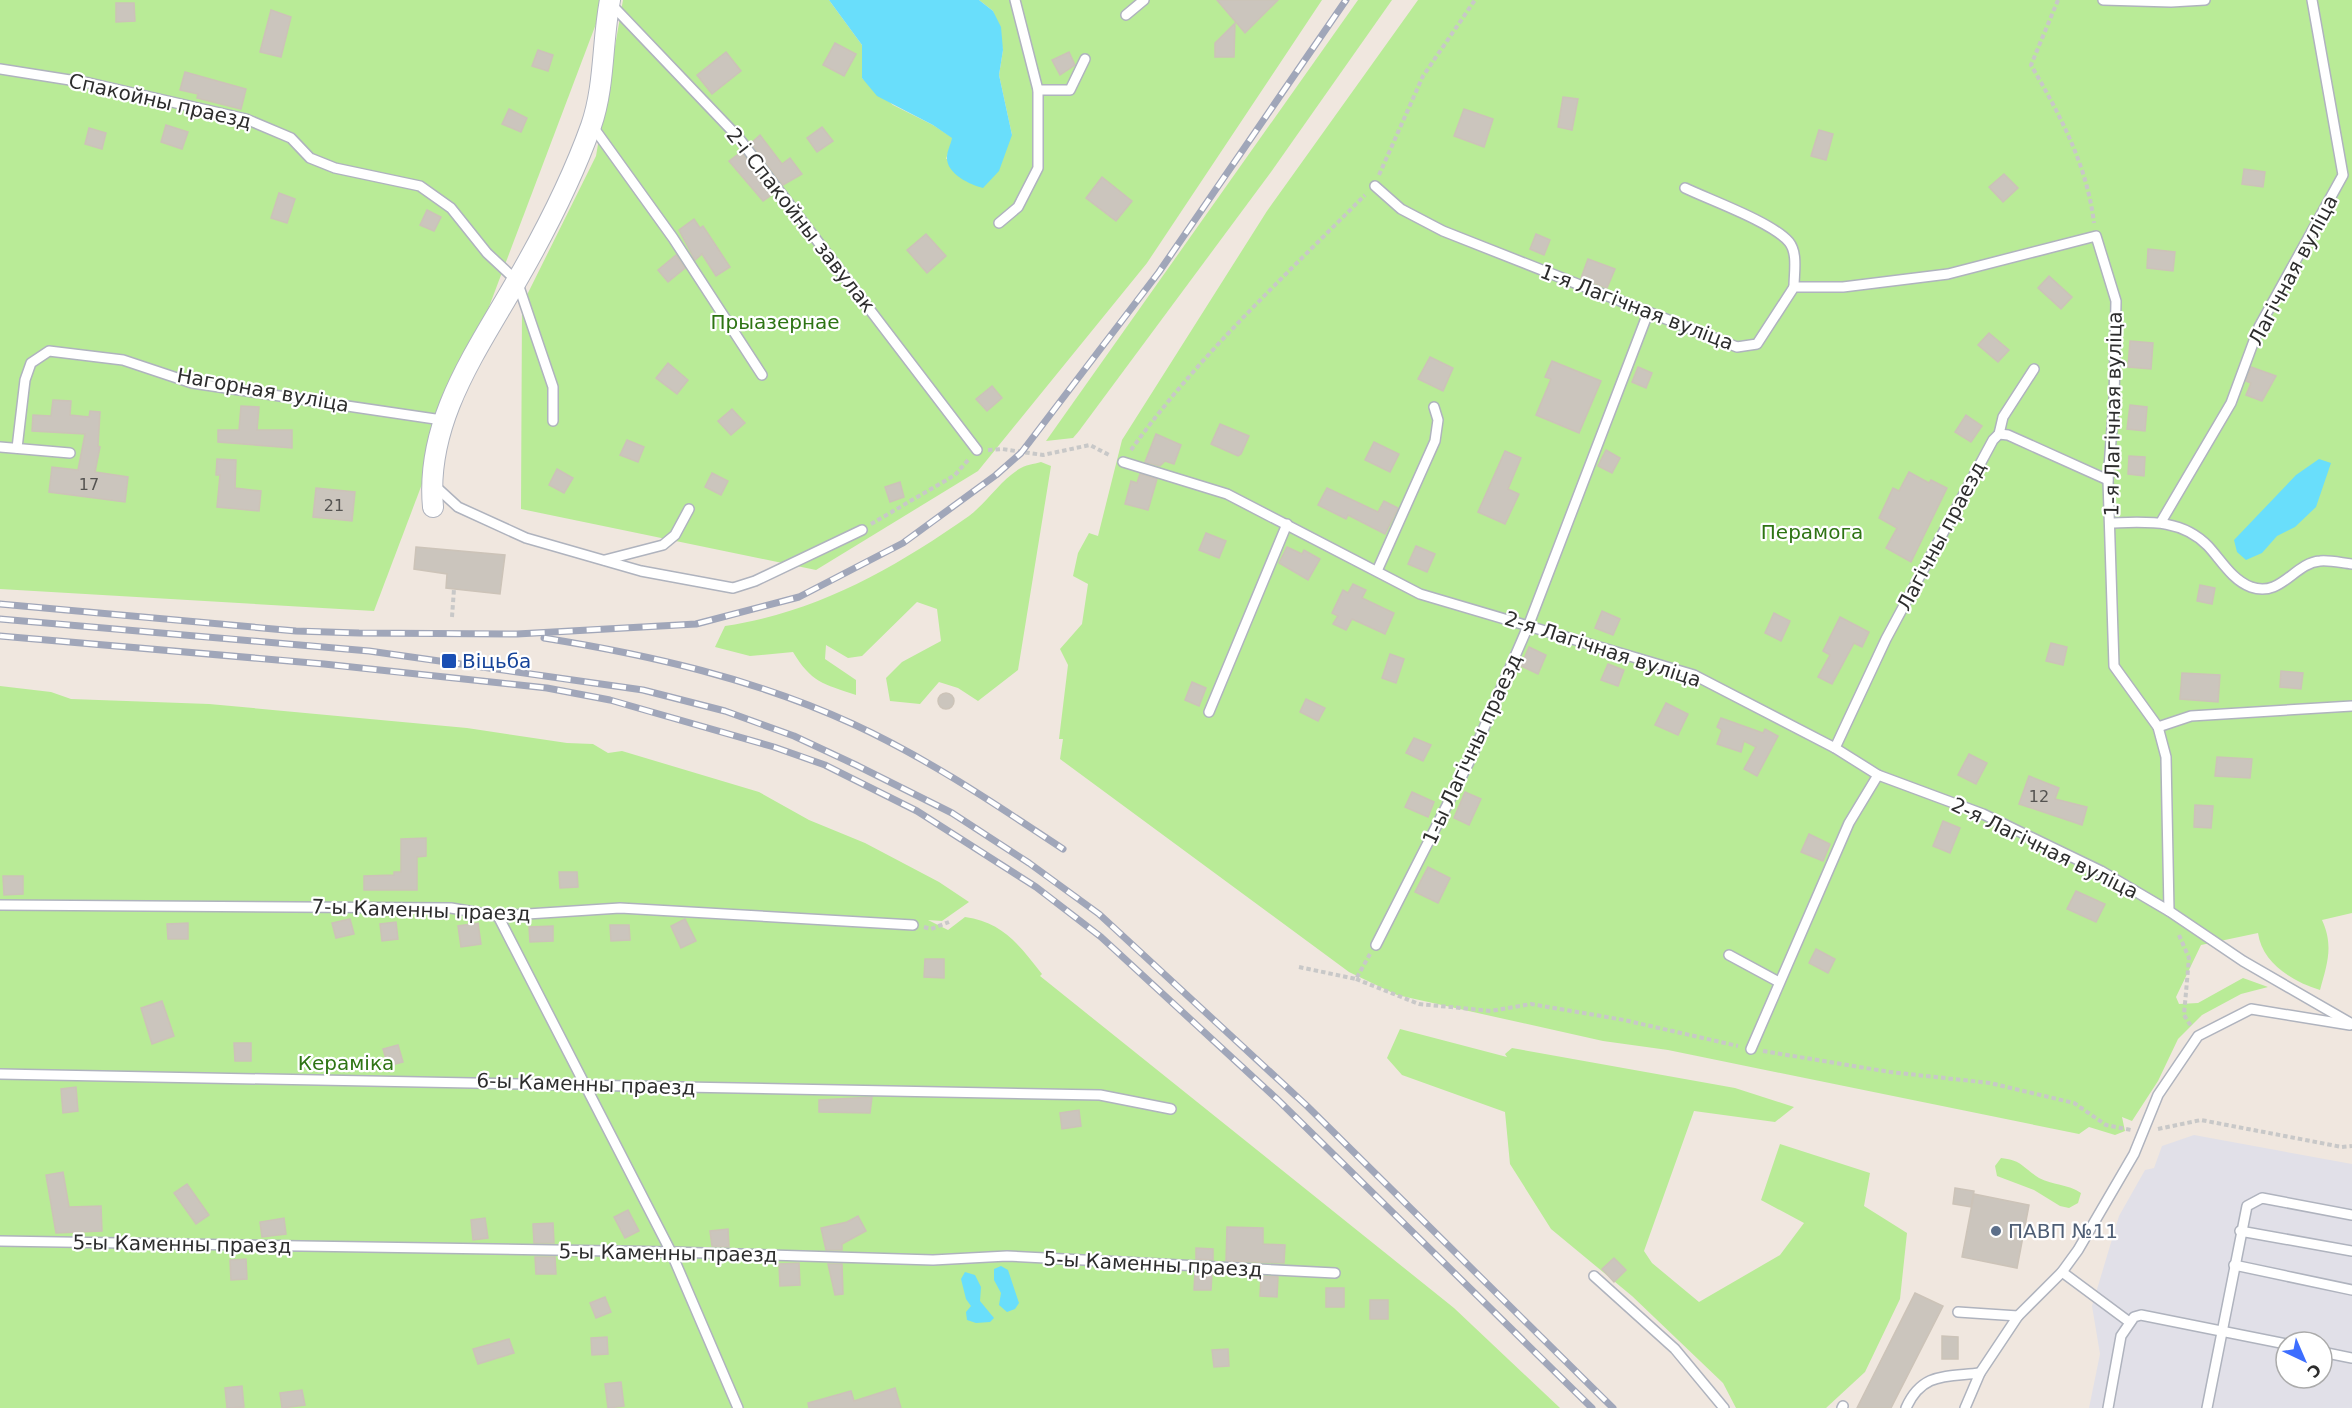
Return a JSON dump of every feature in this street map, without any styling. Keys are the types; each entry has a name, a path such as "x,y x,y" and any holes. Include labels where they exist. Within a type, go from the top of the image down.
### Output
{"street":[{"path":"433,507 431,483 442,420 476,351 551,217 591,124 610,1"}],"lane":[{"path":"999,223 1018,207 1038,168 1038,90 1015,0"},
{"path":"1126,15 1144,0"},
{"path":"2103,0 2205,0"},
{"name":"Лагічная вуліца","path":"2161,522 2230,403 2259,327 2343,175 2312,0"},
{"name":"2-і Спакойны завулак","path":"610,1 738,137 977,450"},
{"path":"1038,90 1070,90 1085,59"},
{"name":"Спакойны праезд","path":"0,69 89,82 246,119 291,138 310,158 335,168 420,186 451,208 487,254 517,281 553,387 553,422"},
{"path":"591,124 673,238 762,375"},
{"name":"1-я Лагічная вуліца","path":"1375,186 1401,210 1443,231 1737,347 1757,344 1794,287"},
{"path":"1685,188 1774,229 1790,242 1794,255 1794,287 1843,287 1948,274 2096,236"},
{"name":"1-я Лагічная вуліца","path":"2096,236 2116,301 2114,402 2108,480 2114,666 2158,727 2166,757 2169,911"},
{"name":"1-ы Лагічны праезд","path":"1376,945 1472,758 1529,624 1648,313"},
{"name":"Нагорная вуліца","path":"17,448 25,380 31,363 49,351 123,360 192,383 442,420"},
{"name":"Лагічны праезд","path":"1835,748 1886,639 1993,440 1999,434 2003,417 2034,369"},
{"path":"1377,571 1436,441 1438,420 1434,407"},
{"path":"1999,434 2008,435 2108,480"},
{"path":"0,447 70,453"},
{"name":"2-я Лагічная вуліца","path":"1123,462 1227,494 1420,594 1529,624 1694,675 1835,748 1878,776 1983,814 2102,871 2169,911 2243,961 2352,1025"},
{"path":"431,483 458,507 526,538 602,561 688,582 733,588 754,581 862,530"},
{"path":"602,561 663,545 675,535 689,509"},
{"path":"2110,524 2161,522 2186,529 2207,545 2223,566 2251,587 2269,588 2287,582 2301,567 2320,561 2352,564"},
{"path":"1209,712 1287,524"},
{"path":"2158,727 2191,716 2352,706"},
{"path":"1751,1048 1849,823 1878,776"},
{"name":"7-ы Каменны праезд","path":"0,905 451,908 498,916 620,908 913,925"},
{"path":"498,916 670,1252 738,1408"},
{"path":"1729,955 1779,982"},
{"path":"1965,1408 1980,1373 2018,1316 2062,1272 2134,1154 2158,1095 2198,1036 2251,1009 2352,1025"},
{"name":"6-ы Каменны праезд","path":"0,1074 491,1081 585,1086 1100,1095 1171,1109"},
{"path":"2208,1408 2240,1231 2247,1206 2262,1198 2352,1215"},
{"path":"2240,1231 2352,1251"},
{"name":"5-ы Каменны праезд","path":"0,1241 670,1252 933,1260 1007,1256 1335,1273"},
{"path":"2234,1265 2352,1290"},
{"path":"2062,1272 2128,1322"},
{"path":"1594,1276 1675,1349 1724,1408"},
{"path":"1958,1312 2018,1316"},
{"path":"2108,1408 2121,1336 2128,1322 2141,1315 2274,1342"},
{"path":"2334,1354 2352,1358"},
{"path":"1905,1408 1911,1396 1925,1382 1934,1378 1980,1373"}],"path":[{"path":"862,530 955,475 977,450 1002,448 1043,455 1090,445 1123,462 1155,416 1223,337 1375,186 1424,76 1475,0"},
{"path":"2058,0 2031,65 2062,119 2091,192 2096,236"},
{"path":"452,617 454,589"},
{"path":"2169,911 2189,958 2184,1015 2198,1036"},
{"path":"913,925 931,929 949,922"},
{"path":"1299,967 1356,979 1376,945"},
{"path":"2143,1132 2201,1120 2342,1147 2352,1146"}],"shaded area":[{"path":"2194,1135 2352,1164 2352,1408 2089,1408 2100,1354 2092,1306 2119,1216 2145,1170 2154,1168 2162,1146"}],"green space":[{"path":"0,0 603,0 602,8 374,611 0,589"},
{"name":"Прыазернае","path":"623,0 829,0 862,45 862,78 893,105 953,138 946,159 1012,135 999,75 1003,50 993,11 979,0 1322,0 1147,263 978,471 816,570 521,509 522,305 596,156"},
{"path":"1358,0 1392,0 1271,172 1079,431 1073,438 1046,441"},
{"name":"Перамога","path":"1418,0 2352,0 2352,913 2322,920 2328,938 2328,947 2327,963 2320,990 2299,982 2280,970 2266,953 2258,933 2201,945 2176,997 2179,1004 2198,1003 2243,978 2268,987 2241,994 2202,1015 2178,1039 2158,1081 2132,1121 2122,1117 2125,1131 2115,1135 2089,1127 2079,1134 1668,1050 1603,1041 1397,995 1349,972 1060,759 1063,739 1059,739 1068,665 1060,649 1082,624 1088,584 1073,576 1078,553 1089,533 1098,536 1122,440 1267,211"},
{"path":"1041,462 1051,466 1018,670 978,701 958,688 939,682 920,704 890,701 886,678 902,662 941,641 937,609 917,602 862,656 848,658 826,645 825,659 856,680 856,695 819,681 806,670 793,652 750,656 715,647 725,626 792,610 823,599 853,586 912,554 969,516 1019,469"},
{"name":"Кераміка","path":"0,686 51,692 71,699 209,704 467,728 567,743 593,744 608,753 622,751 759,792 809,820 865,843 939,882 969,902 942,921 928,920 948,930 965,917 990,924 1010,937 1042,974 1040,976 1454,1308 1560,1408 0,1408"},
{"path":"1400,1029 1507,1057 1505,1054 1512,1048 1735,1088 1794,1107 1775,1122 1694,1111 1644,1251 1652,1263 1699,1302 1780,1255 1804,1223 1761,1200 1780,1144 1870,1173 1864,1206 1907,1233 1900,1299 1865,1372 1826,1408 1736,1408 1723,1383 1632,1296 1551,1229 1510,1164 1505,1112 1402,1075 1387,1058"},
{"path":"2001,1158 2018,1163 2039,1178 2076,1190 2081,1193 2078,1203 2069,1208 2060,1206 2034,1190 1997,1176 1995,1166"}],"water":[{"path":"829,0 979,0 993,11 1001,27 1003,50 999,75 1012,135 999,171 983,188 966,181 951,169 947,157 952,138 933,125 877,96 862,78 862,45"},
{"path":"2319,459 2331,463 2316,507 2295,527 2277,536 2262,553 2246,560 2237,552 2234,540 2296,475"},
{"path":"1001,1266 1008,1270 1019,1303 1015,1309 1007,1312 999,1305 1001,1293 994,1280 994,1269"},
{"path":"965,1272 975,1275 981,1287 980,1301 994,1318 990,1322 976,1323 967,1320 966,1312 971,1306 966,1299 961,1279"}],"building":[{"path":"1217,0 1278,0 1245,33"},
{"path":"116,3 134,3 135,21 116,22"},
{"path":"271,10 291,17 281,57 260,52"},
{"path":"1235,23 1234,57 1215,57 1215,43"},
{"path":"835,43 856,54 844,76 823,65"},
{"path":"538,50 553,55 548,71 532,66"},
{"path":"726,52 741,71 712,94 697,75"},
{"path":"1069,52 1075,65 1060,75 1052,60"},
{"path":"185,72 246,89 241,109 197,98 198,94 180,90"},
{"path":"1563,97 1578,99 1572,130 1558,127"},
{"path":"509,109 527,118 521,132 502,124"},
{"path":"1464,109 1493,119 1484,147 1454,136"},
{"path":"166,125 188,132 182,149 161,142"},
{"path":"822,127 833,141 817,152 807,138"},
{"path":"89,128 106,133 102,149 85,144"},
{"path":"1819,130 1833,134 1826,160 1811,156"},
{"path":"760,135 782,164 790,158 802,174 783,185 751,143"},
{"path":"741,152 773,194 763,201 729,161"},
{"path":"2244,169 2265,172 2263,187 2242,184"},
{"path":"2004,174 2018,188 2003,202 1989,187"},
{"path":"1102,177 1132,201 1116,221 1086,198"},
{"path":"279,193 295,199 287,223 271,218"},
{"path":"427,210 441,217 434,231 420,225"},
{"path":"694,219 700,228 703,226 730,267 716,276 702,254 695,260 679,230"},
{"path":"926,234 946,256 927,273 907,250"},
{"path":"1536,234 1550,240 1544,255 1530,249"},
{"path":"2148,249 2175,252 2173,271 2147,268"},
{"path":"676,255 685,268 668,282 658,270"},
{"path":"1588,259 1615,269 1607,288 1581,278"},
{"path":"2049,276 2072,297 2061,309 2038,288"},
{"path":"1989,333 2009,350 1998,362 1978,345"},
{"path":"2130,341 2153,343 2151,369 2128,367"},
{"path":"1430,357 1453,368 1443,391 1418,379"},
{"path":"1552,361 1601,381 1579,433 1536,415 1551,379 1545,377"},
{"path":"668,363 688,380 677,394 656,378"},
{"path":"1638,367 1652,373 1646,388 1632,382"},
{"path":"2251,367 2276,376 2262,401 2246,395 2251,383 2246,381"},
{"path":"992,386 1002,398 987,411 976,399"},
{"path":"53,400 71,401 70,415 89,417 90,411 100,412 98,446 100,447 95,472 128,477 125,502 49,492 52,467 78,470 85,434 32,431 33,415 51,416"},
{"path":"2130,405 2147,407 2145,431 2127,429"},
{"path":"241,406 259,407 257,430 292,430 292,448 218,442 218,430 239,430"},
{"path":"732,409 745,423 731,435 718,421"},
{"path":"1966,415 1982,426 1971,442 1955,432"},
{"path":"1220,424 1249,436 1238,456 1211,444"},
{"path":"1156,434 1181,445 1174,464 1165,461 1160,466 1145,462"},
{"path":"627,440 644,447 638,462 620,455"},
{"path":"1374,442 1399,454 1390,472 1365,460"},
{"path":"1606,450 1620,458 1612,473 1598,466"},
{"path":"1505,451 1521,458 1508,489 1519,494 1505,524 1478,512"},
{"path":"2129,456 2145,457 2144,476 2128,474"},
{"path":"217,459 236,460 235,488 261,491 259,511 217,507 220,475 216,475"},
{"path":"557,469 573,478 564,493 549,485"},
{"path":"1909,472 1929,483 1931,480 1947,488 1911,562 1886,548 1897,528 1879,518 1893,488 1899,491"},
{"path":"712,473 728,481 721,495 705,487"},
{"path":"1140,474 1157,479 1148,510 1125,504 1131,481 1137,483"},
{"path":"900,482 904,497 890,502 885,487"},
{"path":"316,488 355,492 352,521 313,517"},
{"path":"1327,488 1378,512 1384,501 1398,508 1385,534 1348,515 1346,519 1318,505"},
{"path":"1206,533 1226,541 1219,558 1199,550"},
{"path":"1416,546 1435,554 1427,572 1408,564"},
{"name":"Віцьба","path":"416,547 505,555 500,594 446,588 447,574 414,569"},
{"path":"1287,547 1302,554 1304,550 1320,559 1308,580 1279,563"},
{"path":"1353,584 1366,590 1362,598 1394,613 1385,634 1352,619 1346,630 1333,624 1338,616 1332,613 1343,590 1348,593"},
{"path":"2200,585 2215,588 2212,604 2197,601"},
{"path":"1602,611 1620,619 1613,635 1595,628"},
{"path":"1774,613 1790,621 1781,641 1765,633"},
{"path":"1840,617 1869,632 1862,647 1854,643 1832,684 1818,677 1830,655 1823,651"},
{"path":"2051,643 2067,647 2063,665 2046,661"},
{"path":"1529,647 1546,655 1538,674 1521,666"},
{"path":"1390,654 1404,659 1396,683 1382,678"},
{"path":"1608,664 1624,670 1618,686 1601,680"},
{"path":"2281,671 2303,673 2301,689 2280,687"},
{"path":"2182,673 2220,675 2218,702 2180,699"},
{"path":"1192,682 1206,688 1199,706 1185,700"},
{"path":"943,693 949,693 954,701 952,707 943,709 938,704 938,698"},
{"path":"1306,699 1325,708 1318,721 1300,712"},
{"path":"1666,703 1688,714 1678,735 1655,725"},
{"path":"1721,718 1763,733 1765,729 1778,736 1757,776 1744,769 1756,747 1744,741 1741,752 1717,744 1722,730 1717,727"},
{"path":"1414,738 1431,745 1423,761 1406,753"},
{"path":"1969,754 1987,763 1976,784 1958,775"},
{"path":"2217,757 2252,759 2250,778 2215,776"},
{"path":"2029,776 2059,788 2055,799 2087,807 2082,825 2019,804"},
{"path":"1412,792 1434,802 1428,817 1405,807"},
{"path":"1465,792 1481,799 1469,825 1454,818"},
{"path":"2195,805 2213,806 2211,828 2194,827"},
{"path":"1943,821 1960,828 1950,853 1933,846"},
{"path":"1809,834 1830,844 1823,861 1801,852"},
{"path":"426,838 426,856 417,857 417,890 364,890 364,876 394,875 394,872 401,872 401,839"},
{"path":"1428,867 1450,878 1438,903 1415,892"},
{"path":"559,872 577,872 578,887 560,888"},
{"path":"3,876 23,876 23,894 4,895"},
{"path":"2076,891 2105,904 2096,922 2067,909"},
{"path":"350,919 354,934 336,938 332,923"},
{"path":"685,919 696,941 681,948 671,926"},
{"path":"396,922 398,939 382,941 380,924"},
{"path":"188,923 188,939 168,939 167,924"},
{"path":"478,923 481,944 461,947 458,926"},
{"path":"610,925 629,925 630,940 611,941"},
{"path":"553,926 553,941 530,942 529,927"},
{"path":"1816,949 1835,959 1828,973 1809,963"},
{"path":"925,959 944,959 944,978 924,977"},
{"path":"162,1001 174,1036 152,1044 141,1008"},
{"path":"234,1043 251,1043 251,1061 235,1061"},
{"path":"398,1045 403,1062 388,1066 383,1049"},
{"path":"76,1087 78,1111 63,1113 61,1089"},
{"path":"872,1097 870,1113 819,1112 819,1100"},
{"path":"1079,1110 1081,1126 1062,1129 1060,1113"},
{"path":"63,1172 69,1207 101,1206 102,1231 56,1233 46,1175"},
{"path":"187,1184 209,1215 196,1224 174,1193"},
{"path":"1955,1188 1974,1191 1971,1207 1953,1204"},
{"name":"ПАВП №11","path":"1974,1194 2029,1205 2017,1268 1962,1257"},
{"path":"628,1210 639,1231 625,1238 614,1217"},
{"path":"858,1216 866,1231 842,1244 842,1250 826,1250 821,1228 847,1222"},
{"path":"284,1218 286,1234 262,1237 260,1222"},
{"path":"485,1218 488,1238 473,1240 471,1220"},
{"path":"553,1223 554,1243 534,1243 533,1224"},
{"path":"1227,1227 1263,1228 1263,1244 1285,1245 1284,1263 1226,1261"},
{"path":"728,1229 729,1247 712,1246 710,1231"},
{"path":"1196,1248 1213,1249 1213,1260 1196,1259"},
{"path":"535,1257 555,1257 556,1274 536,1274"},
{"path":"1614,1258 1626,1270 1614,1282 1602,1269"},
{"path":"246,1259 247,1279 231,1280 230,1260"},
{"path":"799,1263 800,1285 780,1286 779,1264"},
{"path":"828,1264 842,1264 843,1294 835,1295"},
{"path":"1195,1272 1212,1273 1211,1290 1194,1290"},
{"path":"1261,1276 1278,1277 1277,1297 1260,1296"},
{"path":"1326,1288 1344,1288 1344,1307 1326,1307"},
{"path":"1915,1293 1943,1306 1891,1408 1857,1408"},
{"path":"605,1297 611,1312 596,1318 590,1303"},
{"path":"1370,1300 1388,1300 1388,1319 1370,1319"},
{"path":"1942,1336 1958,1337 1958,1359 1942,1359"},
{"path":"607,1337 608,1354 592,1355 591,1338"},
{"path":"509,1339 514,1353 478,1364 473,1349"},
{"path":"1228,1349 1229,1366 1214,1367 1212,1350"},
{"path":"621,1382 624,1406 608,1408 605,1384"},
{"path":"242,1386 244,1407 227,1408 225,1388"},
{"path":"895,1388 901,1408 809,1408 808,1403 851,1391 854,1401"},
{"path":"302,1390 305,1405 282,1408 280,1393"}],"railway":[{"path":"0,604 296,631 517,634 696,624 799,597 903,543 996,475 1021,453 1159,272 1346,0"},
{"path":"0,619 369,651 643,690 725,711 794,736 856,765 952,813 1029,863 1099,914 1307,1106 1613,1408"},
{"path":"0,636 324,664 547,688 610,700 774,747 825,765 917,811 1036,887 1101,937 1278,1100 1592,1408"},
{"path":"544,638 623,652 702,670 816,708 880,737 934,767 1063,849"}],"place":[{"name":"Віцьба","path":"449,661"},
{"name":"ПАВП №11","path":"1996,1231"}]}
